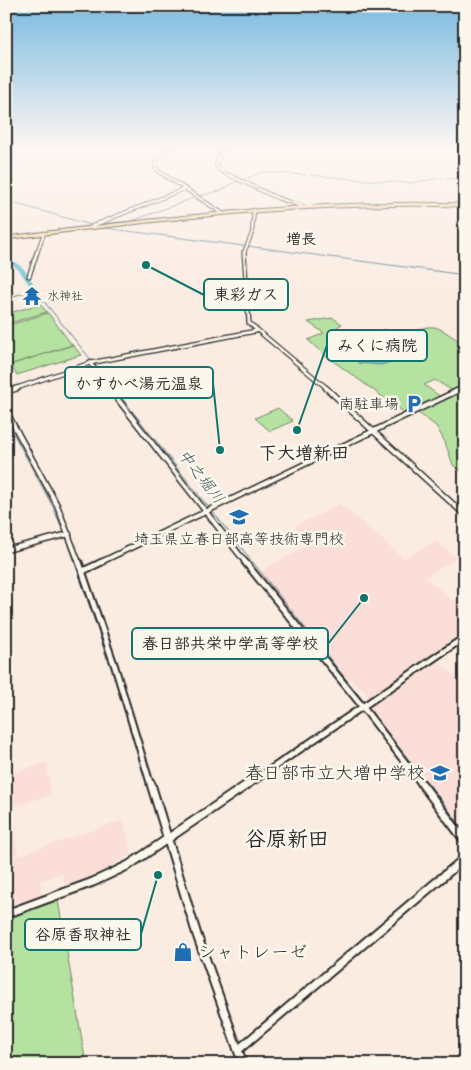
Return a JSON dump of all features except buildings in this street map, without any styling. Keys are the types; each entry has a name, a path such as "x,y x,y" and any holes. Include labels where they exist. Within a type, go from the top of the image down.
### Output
{"main road":[{"path":"6,238 93,226 302,206 409,203 465,205"}],"street":[{"path":"93,226 164,197"},
{"path":"196,197 222,214"},
{"path":"274,197 302,206"},
{"path":"254,210 252,233 244,252 249,323 256,331 311,374 465,515"},
{"path":"29,276 44,233"},
{"path":"6,392 92,363 256,331"},
{"path":"92,363 206,512 362,706 465,841"},
{"path":"82,571 465,387"},
{"path":"6,411 57,505 69,534 168,838 197,935 243,1064"},
{"path":"6,550 69,534"},
{"path":"6,914 110,875 168,838 465,637"},
{"path":"238,1050 465,858"}],"shaded area":[{"path":"340,504 404,558 436,541 457,558 426,577 453,601 465,594 465,635 369,698 363,689 337,671 259,572 304,547 295,526"},
{"name":"春日部市立大増中学校","path":"437,663 440,663 465,686 465,838 368,708"},
{"path":"47,762 51,795 11,807 18,854 6,858 6,775"},
{"path":"123,820 132,854 101,872 65,886 62,873 40,880 42,895 14,904 8,859"}],"green space":[{"path":"40,304 47,312 6,324 6,314"},
{"path":"48,313 72,345 6,366 6,326"},
{"path":"333,318 342,324 337,327 353,338 366,333 370,335 385,329 399,338 427,327 439,328 465,345 465,366 459,368 465,372 465,385 453,391 435,380 424,385 441,397 405,413 322,353 308,340 324,333 308,322"},
{"path":"73,345 81,355 17,375 10,365"},
{"path":"456,394 465,400 465,474 453,465 445,442 436,426 417,412"},
{"path":"278,408 293,421 270,431 255,418"},
{"path":"58,900 86,1064 6,1064 6,918"}],"water":[{"path":"344,338 347,345 357,352 394,351 400,359 381,365 358,363 353,356 335,345 334,341"}],"waterway":[{"path":"99,224 132,221 196,197"},
{"path":"6,201 91,225"},
{"path":"104,228 244,246"},
{"path":"247,246 465,275"},
{"name":"中之堀川","path":"6,257 21,269 35,289"},
{"name":"中之堀川","path":"34,289 92,361"},
{"path":"6,299 31,290"},
{"name":"中之堀川","path":"95,364 209,508"},
{"path":"6,420 53,507 64,533"},
{"name":"中之堀川","path":"212,511 365,703"},
{"path":"66,537 80,577"},
{"path":"81,581 95,622"},
{"path":"97,628 107,659"},
{"name":"中之堀川","path":"367,706 429,786"},
{"name":"中之堀川","path":"428,784 465,832"}],"place":[{"name":"東彩ガス","path":"146,265"},
{"name":"水神社","path":"32,296"},
{"name":"南駐車場","path":"414,404"},
{"name":"みくに病院","path":"297,430"},
{"name":"かすかべ湯元温泉","path":"220,450"},
{"name":"埼玉県立春日部高等技術専門校","path":"239,517"},
{"name":"春日部共栄中学高等学校","path":"364,598"},
{"name":"春日部市立大増中学校","path":"440,773"},
{"name":"谷原香取神社","path":"158,875"},
{"name":"シャトレーゼ","path":"183,952"}],"district":[{"name":"増長","path":"301,239"},
{"name":"下大増新田","path":"304,453"},
{"name":"谷原新田","path":"287,839"}]}
